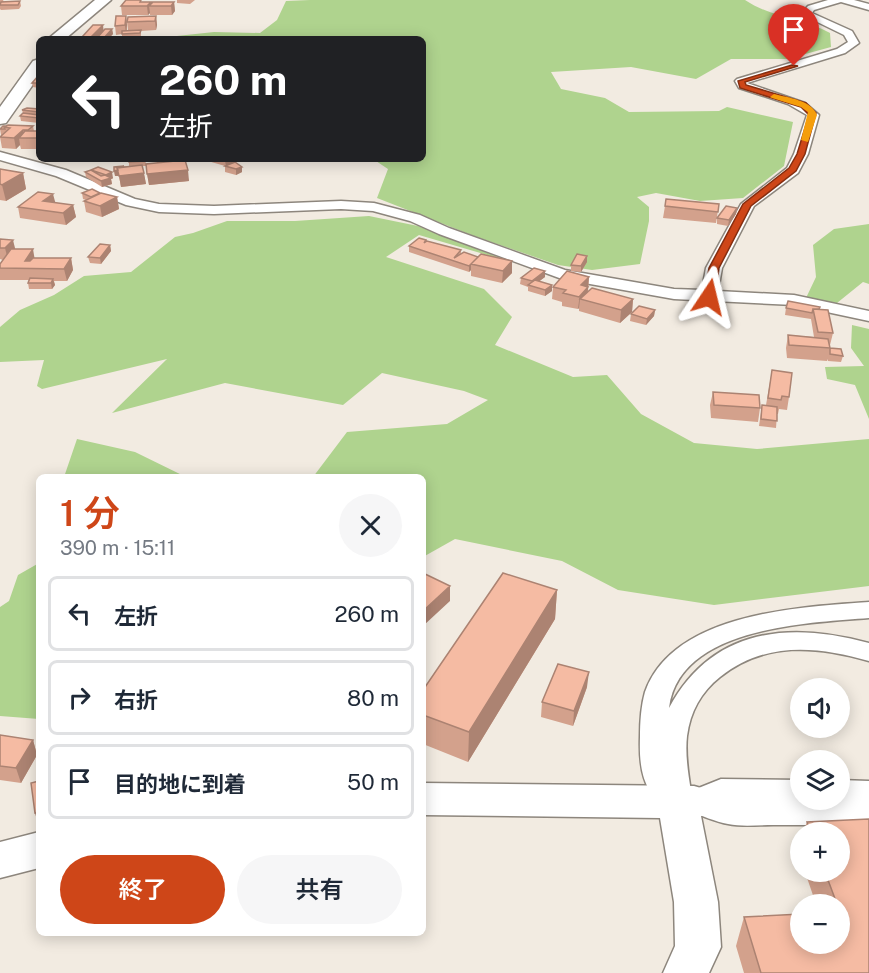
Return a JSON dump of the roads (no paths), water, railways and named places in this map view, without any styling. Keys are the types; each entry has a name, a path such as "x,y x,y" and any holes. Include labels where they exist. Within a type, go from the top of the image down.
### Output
{"street":[{"path":"60,36 104,0"},
{"path":"709,297 714,268 748,204 793,170 801,154 813,115 803,105 757,92 743,86 741,81 822,57 854,43 848,33 806,14 812,8 839,0"},
{"path":"843,0 869,7"},
{"path":"0,119 36,68"},
{"path":"0,156 61,173 131,202 159,208 214,210 341,205 374,207 415,218 444,231 562,274 674,294 794,300 869,316"},
{"path":"686,802 655,775 652,713 661,685 679,660 706,640 765,620 869,610"},
{"path":"686,973 698,947 686,802 674,770 674,734 684,702 699,679 727,657 758,646 781,641 804,640 836,643 869,652"},
{"path":"686,802 721,790 790,791"},
{"path":"850,791 869,792"},
{"path":"426,800 686,802 729,813 869,813"},
{"path":"0,860 36,851"}]}
